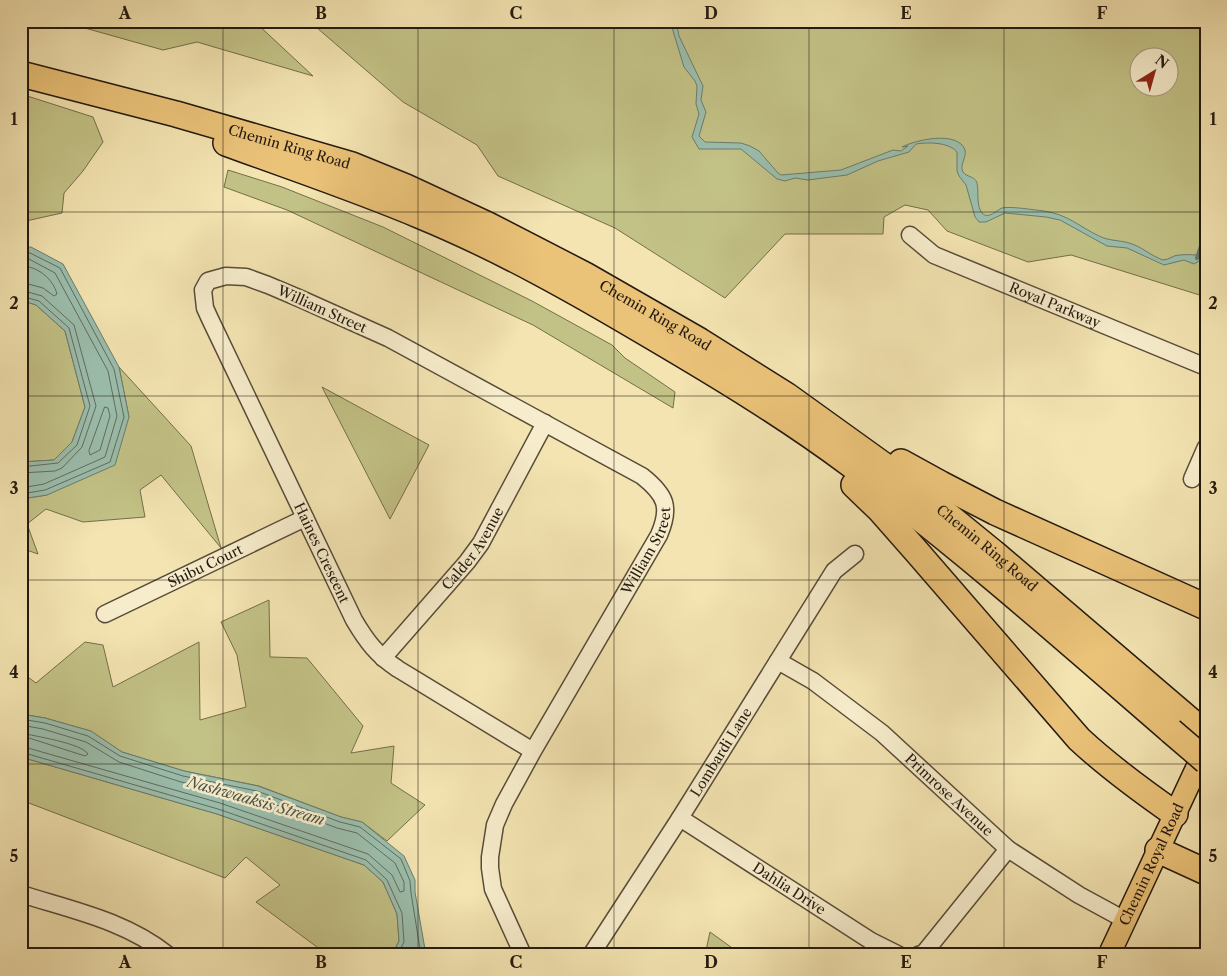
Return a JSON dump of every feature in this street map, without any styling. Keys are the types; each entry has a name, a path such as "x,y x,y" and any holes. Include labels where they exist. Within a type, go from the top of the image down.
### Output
{"highway":[{"name":"Chemin Ring Road","path":"32,77 311,174 424,217 537,272 612,313 753,398 849,464 1176,721"},
{"name":"Chemin Ring Road","path":"32,77 186,116 352,165 406,187 488,225 585,275 700,341 786,395 907,482 994,553 1176,721"},
{"path":"612,313 821,457 864,494 917,552 1079,739 1125,779 1176,814"},
{"path":"700,341 780,382 907,465 941,484 995,512 1206,607"},
{"path":"1176,721 1206,734"},
{"path":"1176,721 1206,761"},
{"path":"1158,850 1206,872"}],"main road":[{"name":"Chemin Royal Road","path":"1109,955 1206,748"}],"street":[{"name":"Royal Parkway","path":"910,235 934,255 1206,367"},
{"name":"William Street","path":"208,281 226,276 236,276 268,284 388,338 642,476 655,486 665,501 665,520 659,535 533,751 499,814 490,857 493,889 523,955"},
{"name":"Haines Crescent","path":"208,281 202,290 203,300 210,319 354,620 368,643 383,658 533,751"},
{"name":"Calder Avenue","path":"383,658 467,562 481,543 545,423"},
{"path":"1192,479 1206,447"},
{"name":"Shibu Court","path":"105,614 305,518"},
{"name":"Lombardi Lane","path":"591,955 680,818 834,571 855,554"},
{"name":"Primrose Avenue","path":"778,661 813,681 882,733 1008,849 1078,894 1125,920"},
{"name":"Dahlia Drive","path":"680,818 871,941 900,955"},
{"path":"918,955 924,953 1008,849"},
{"path":"21,894 128,929 158,946 168,955"}],"shaded area":[{"path":"60,21 254,21 313,76 197,42 163,50"},
{"path":"309,21 1206,21 1206,297 1071,255 1028,262 947,231 928,210 905,205 884,217 883,234 785,234 725,298 615,228 498,176 477,145 403,102"},
{"path":"21,94 93,117 103,142 83,171 64,193 62,213 26,221 21,226"},
{"path":"228,170 282,187 383,227 532,301 612,345 625,358 675,392 673,408 533,325 287,210 224,187"},
{"path":"21,300 36,305 65,331 85,407 72,442 54,460 21,462"},
{"path":"119,367 191,446 221,548 161,475 140,490 145,517 83,522 46,509 27,524 38,554 21,548 21,499 47,495 129,417"},
{"path":"322,387 429,445 390,519"},
{"path":"269,600 270,657 307,658 363,726 351,753 394,746 391,783 425,805 387,841 362,822 341,817 259,786 184,771 122,752 90,731 45,718 21,714 21,672 36,683 85,642 103,645 113,687 199,642 200,720 246,707 237,655 221,622"},
{"path":"21,757 217,814 364,865 383,882 397,914 399,941 392,955 321,955 321,950 256,902 280,885 246,857 225,878 21,800"},
{"path":"710,932 742,955 705,955"}],"water":[{"path":"670,21 676,21 679,36 703,86 701,100 706,112 699,136 705,142 741,143 750,146 759,151 781,175 841,170 893,150 901,151 908,146 902,147 908,144 936,138 954,140 961,144 965,150 962,169 964,174 977,183 979,207 984,215 990,215 1002,208 1044,211 1067,218 1103,238 1133,244 1163,260 1177,255 1189,255 1206,256 1206,261 1199,261 1194,264 1184,260 1164,265 1127,248 1107,246 1060,220 1046,217 1005,213 986,222 979,222 975,217 966,185 957,171 957,152 949,146 932,143 916,144 909,152 878,161 847,175 808,180 795,178 785,181 777,179 741,149 699,149 692,137 699,114 696,104 697,86 684,67"},
{"path":"31,247 63,264 119,367 129,417 115,465 47,495 21,499 21,462 54,460 72,442 85,407 65,331 36,305 21,300 21,248"},
{"name":"Nashwaaksis Stream","path":"21,714 45,718 91,731 122,752 184,771 258,786 341,817 362,822 404,856 415,880 415,892 426,955 392,955 399,941 397,914 383,882 364,865 217,814 21,757"}],"waterway":[{"path":"1197,258 1206,231"}]}
